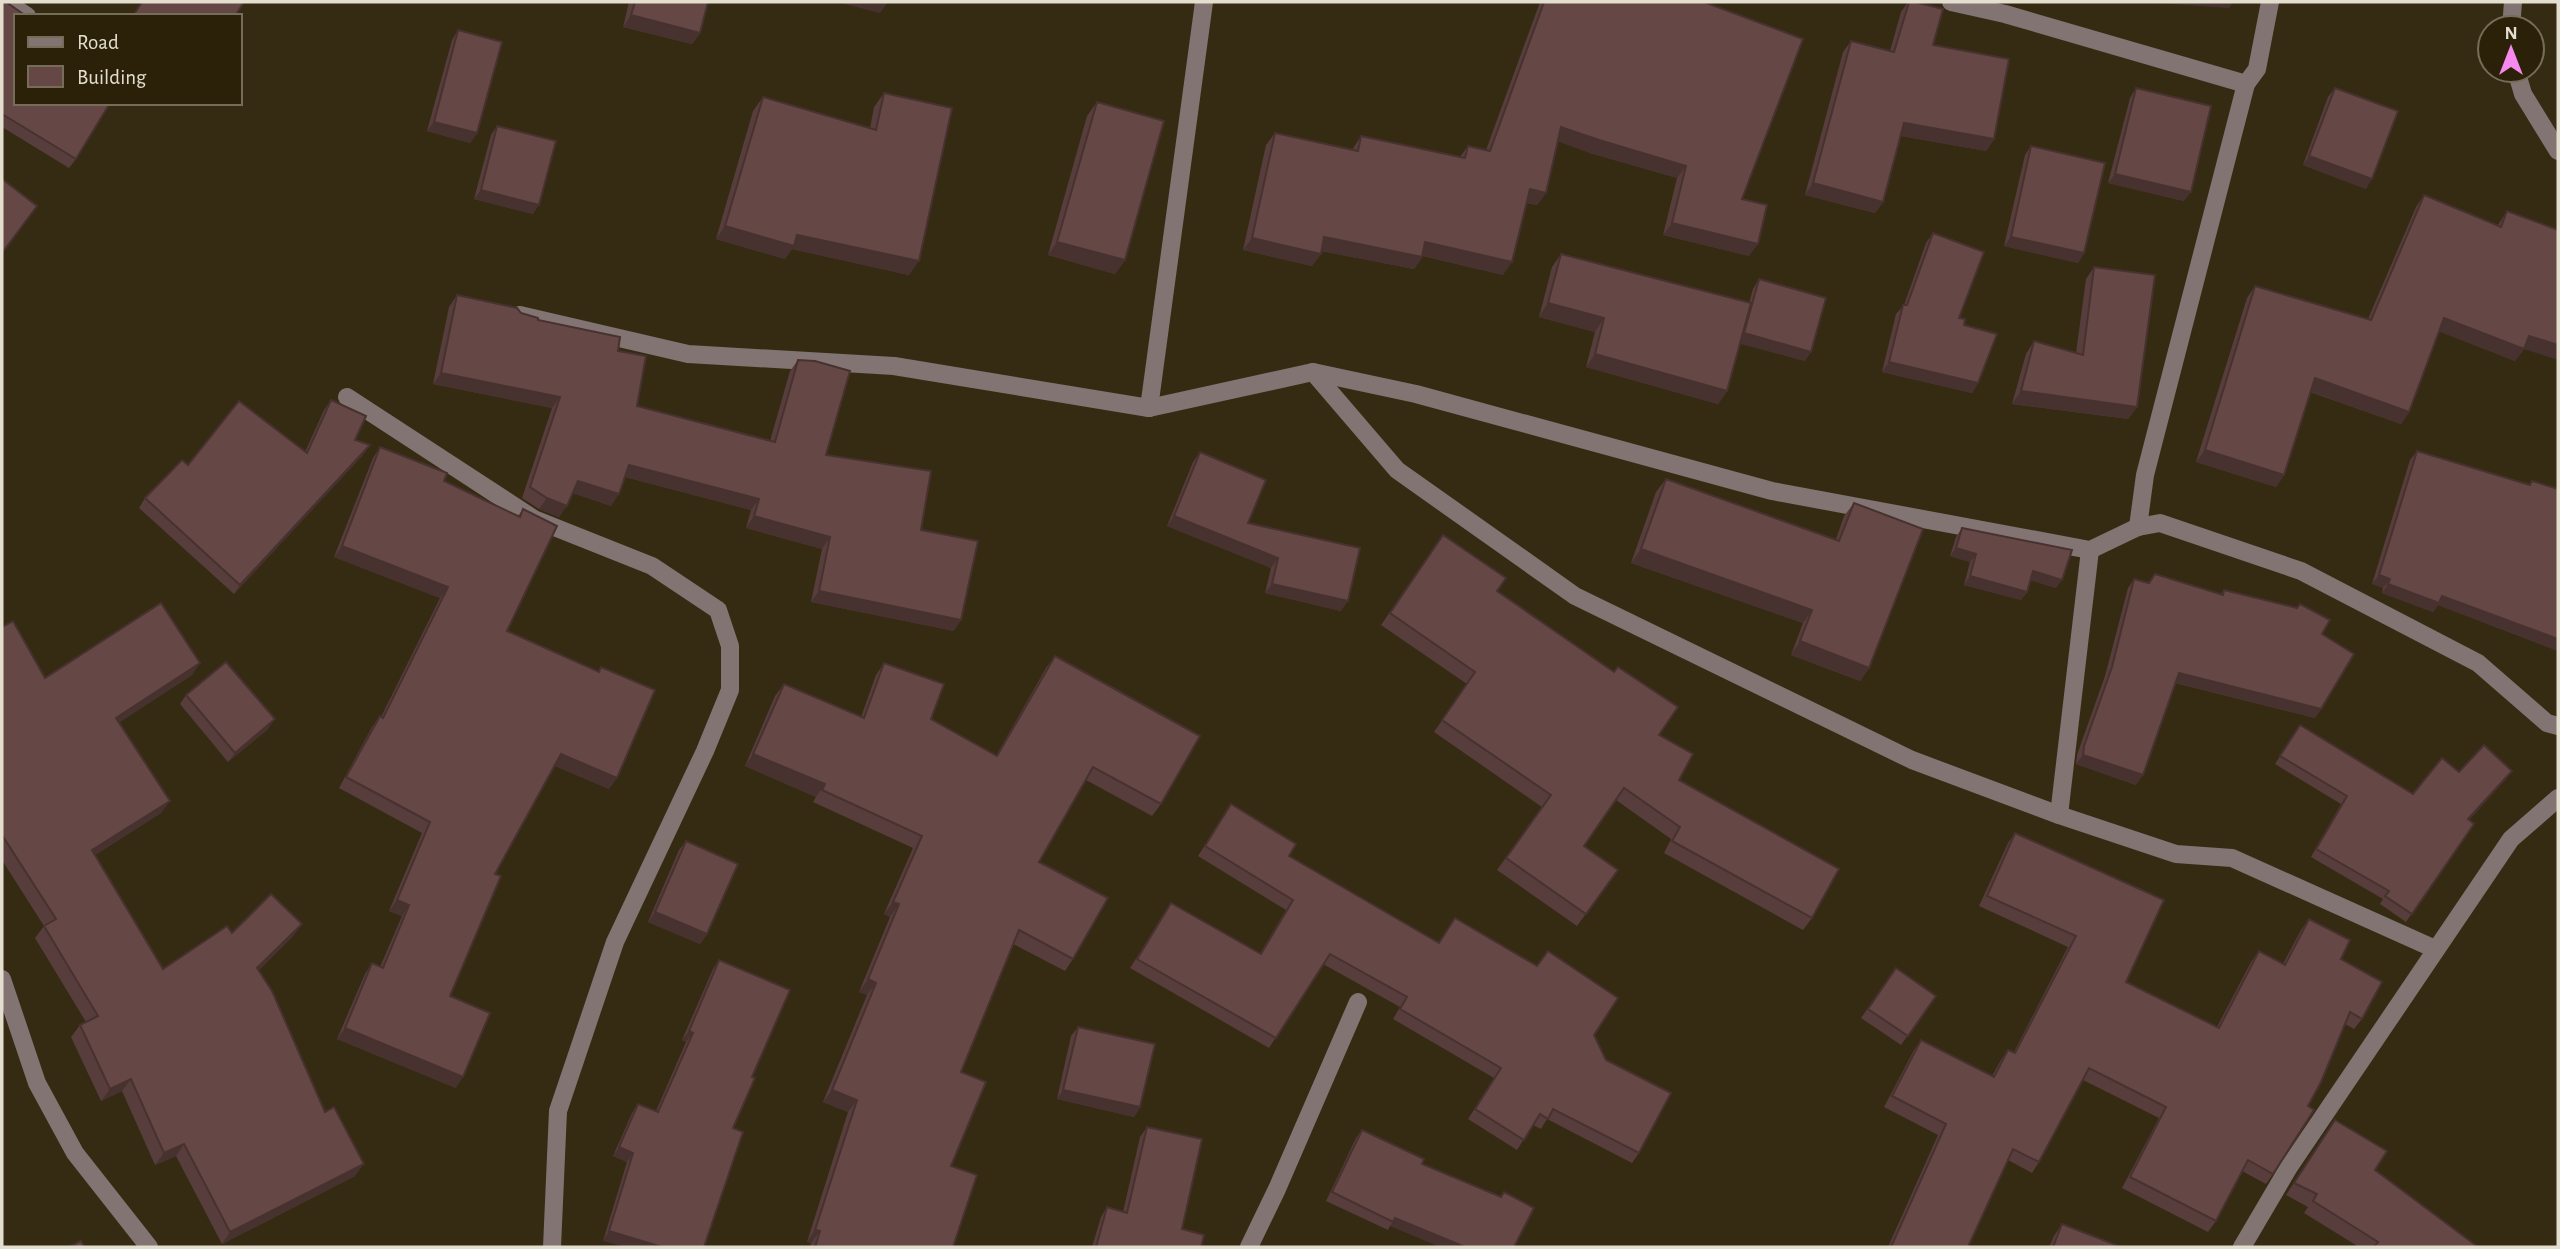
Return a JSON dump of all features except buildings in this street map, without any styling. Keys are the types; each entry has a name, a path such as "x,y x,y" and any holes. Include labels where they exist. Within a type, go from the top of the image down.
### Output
{"street":[{"path":"6,2 24,14"},
{"path":"1149,408 1204,2"},
{"path":"1951,2 2005,14 2246,84"},
{"path":"2138,527 2145,475 2246,84 2257,69 2270,2"},
{"path":"2520,84 2523,94 2558,151"},
{"path":"520,314 688,355 894,366 1149,408 1313,372 1416,394 1772,491 2090,550 2138,527 2160,523 2301,571 2478,663 2547,723 2558,726"},
{"path":"1313,372 1397,470 1575,596 1912,760 2059,815 2176,854 2232,858 2435,949"},
{"path":"347,397 534,519 652,566 718,610 730,646 730,690 705,751 615,942 558,1111 552,1247"},
{"path":"2059,815 2090,550"},
{"path":"2242,1247 2289,1167 2511,839 2558,798"},
{"path":"2,979 37,1083 75,1153 149,1247"},
{"path":"1249,1247 1358,1002"}]}
